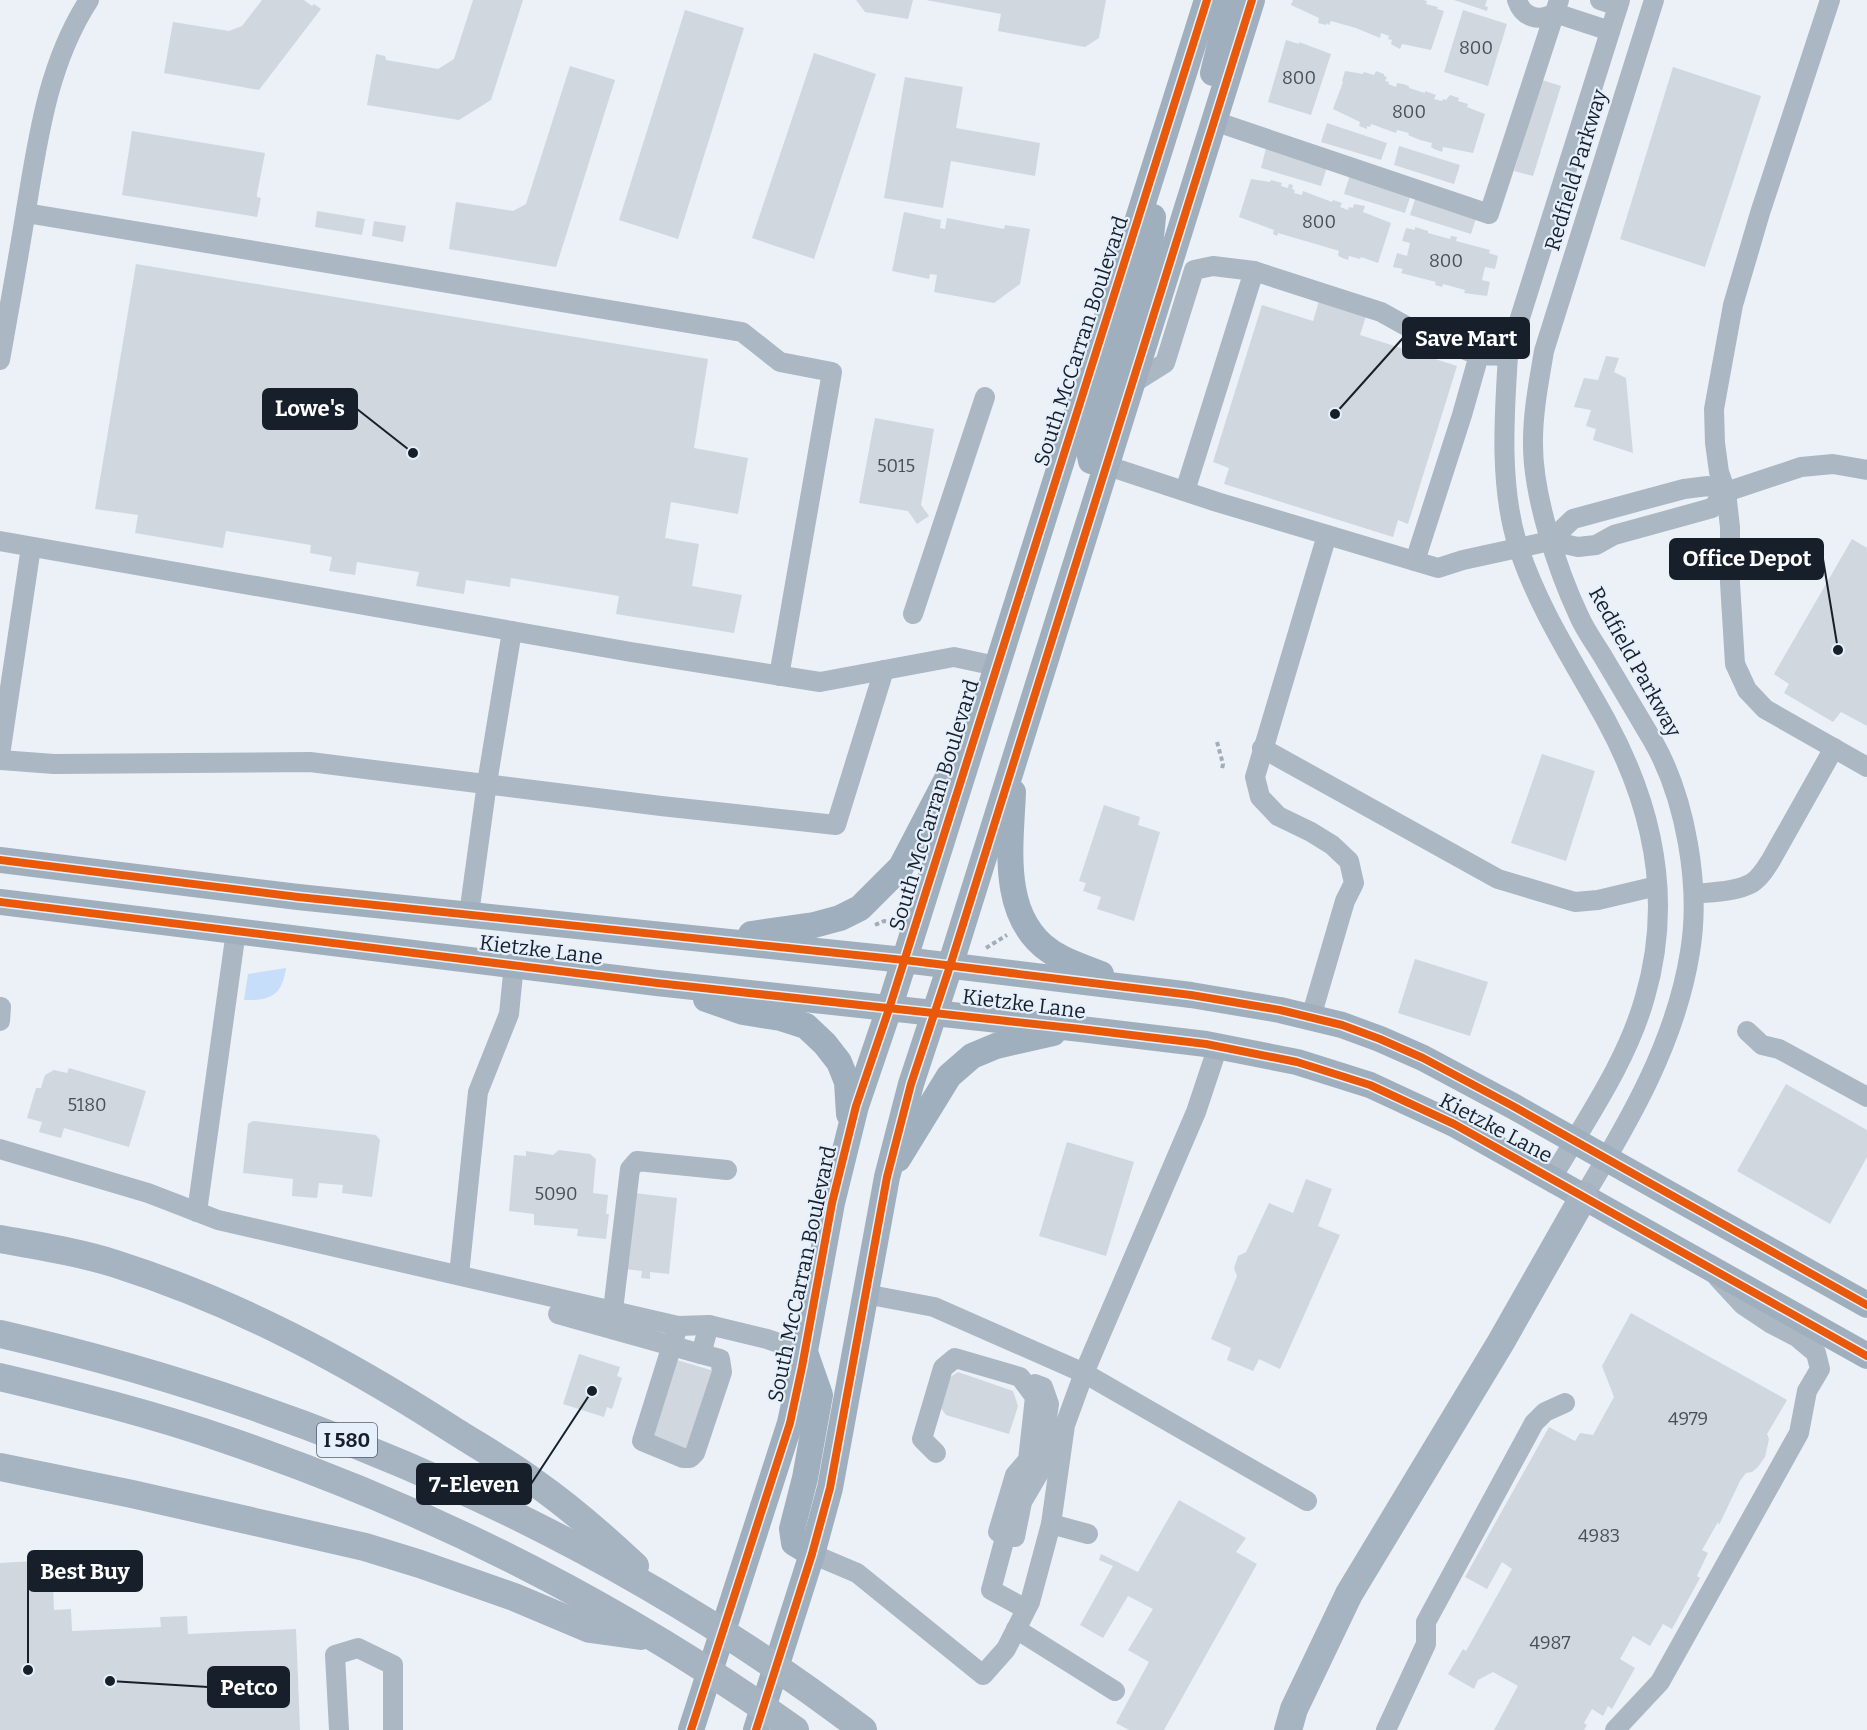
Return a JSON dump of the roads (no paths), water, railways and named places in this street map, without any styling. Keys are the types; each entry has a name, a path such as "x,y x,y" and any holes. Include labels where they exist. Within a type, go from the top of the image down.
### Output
{"highway":[{"path":"1288,1730 1294,1709 1349,1594 1502,1342 1584,1196"},
{"path":"0,1239 61,1250 114,1263 164,1281 215,1300 276,1328 354,1369 533,1481 598,1531 672,1600"},
{"name":"I 580","path":"0,1334 122,1364 221,1394 345,1439 488,1502 583,1549 672,1600 736,1641 863,1730"},
{"name":"I 580","path":"0,1377 83,1397 187,1427 322,1474 468,1537 660,1640 733,1686 795,1730"},
{"path":"0,1467 365,1547 514,1597 590,1629 660,1640"}],"main road":[{"name":"South McCarran Boulevard","path":"692,1730 790,1423 805,1352 823,1244 850,1131 867,1073 1206,0"},
{"path":"1214,121 1209,96 1231,0"},
{"path":"756,1730 812,1554 830,1488 887,1177 911,1084 1252,0"},
{"path":"1105,465 1091,461 1088,446 1151,237 1159,154"},
{"path":"713,940 814,926 840,918 860,908 901,867 948,778 993,675"},
{"path":"1014,758 1010,857 1012,885 1017,904 1035,937 1049,951 1110,977 1191,995"},
{"name":"Kietzke Lane","path":"0,860 287,896 904,960 1191,995 1245,1003 1311,1017 1361,1032 1423,1058 1867,1305"},
{"name":"Kietzke Lane","path":"0,902 657,983 1081,1029 1218,1046 1297,1062 1370,1085 1454,1124 1867,1356"},
{"path":"657,983 743,1012 781,1018 806,1026 825,1044 839,1062 847,1082 850,1131"},
{"path":"887,1177 949,1076 972,1056 996,1046 1028,1038 1081,1029"},
{"path":"805,1352 820,1395 805,1478 792,1529 794,1543 812,1554"}],"street":[{"path":"0,360 38,139 56,68 89,0"},
{"path":"1517,0 1520,9 1532,17 1547,18 1557,6"},
{"name":"Redfield Parkway","path":"1584,1196 1643,1091 1675,1018 1691,951 1694,894 1686,829 1672,784 1655,744 1579,617 1550,541 1536,482 1533,442 1536,396 1544,351 1654,0"},
{"path":"1830,0 1760,213 1733,305 1714,409 1715,443 1719,472 1726,492 1730,527 1730,583 1735,664 1747,690 1765,709 1867,767"},
{"path":"1214,121 1489,214 1557,6"},
{"path":"1557,6 1613,11 1645,28"},
{"name":"Redfield Parkway","path":"1552,1178 1622,1054 1645,999 1658,933 1658,886 1650,828 1633,778 1606,722 1540,604 1518,548 1509,512 1506,480 1505,406 1508,356 1613,11"},
{"path":"26,213 742,332 780,362 832,372 778,676"},
{"path":"1130,385 1165,363 1194,270 1213,266 1254,271 1381,312 1417,332 1479,355 1508,356"},
{"path":"1185,491 1254,271"},
{"path":"1415,561 1479,355"},
{"path":"913,614 984,397"},
{"path":"1105,465 1327,536 1438,568 1550,541 1578,547 1596,545 1614,535 1712,508 1726,492 1801,467 1833,464 1867,470"},
{"path":"1550,541 1573,519 1684,489 1708,486 1726,492"},
{"path":"1311,1017 1345,901 1354,884 1349,861 1332,845 1278,816 1260,797 1255,777 1327,536"},
{"path":"0,541 512,631 820,682 954,657 993,675"},
{"path":"0,755 31,547"},
{"path":"470,914 512,631"},
{"path":"0,760 54,764 310,762 661,806 836,825 884,670"},
{"path":"1262,748 1498,879 1575,902 1598,900 1658,886"},
{"path":"1694,894 1722,891 1752,883 1771,860 1834,748"},
{"path":"197,1212 236,931"},
{"path":"459,1275 478,1092 509,1014 514,964"},
{"path":"1747,1031 1762,1045 1779,1049 1867,1097"},
{"path":"812,1554 857,1573 983,1675 1006,1649 1030,1602 1050,1524 1065,1425 1084,1373 1196,1112 1218,1046"},
{"path":"0,1149 148,1193 218,1220 678,1326 709,1325 767,1339 805,1352"},
{"path":"613,1311 630,1169 638,1161 728,1170"},
{"path":"1615,1730 1660,1682 1799,1432 1807,1391 1820,1369 1816,1353 1797,1336 1770,1323 1743,1305 1708,1267"},
{"path":"865,1294 934,1307 1084,1373 1307,1501"},
{"path":"558,1314 671,1346 720,1359 722,1372 695,1453 690,1458 683,1458 642,1441 671,1346 678,1326"},
{"path":"701,1354 709,1325"},
{"path":"936,1453 922,1439 944,1368 955,1358 1020,1377 1035,1397 1028,1460 1015,1475 1007,1534 991,1590 1026,1609"},
{"path":"1386,1730 1426,1644 1426,1622 1453,1570 1534,1423 1545,1412 1565,1403"},
{"path":"1050,1524 1088,1534"},
{"path":"1016,1629 1115,1691"},
{"path":"339,1730 335,1655 358,1648 393,1665 393,1730"}],"place":[{"name":"Save Mart","path":"1335,414"},
{"name":"Lowe's","path":"413,453"},
{"name":"Office Depot","path":"1838,650"},
{"name":"7-Eleven","path":"592,1391"},
{"name":"Best Buy","path":"28,1670"},
{"name":"Petco","path":"110,1681"}]}
